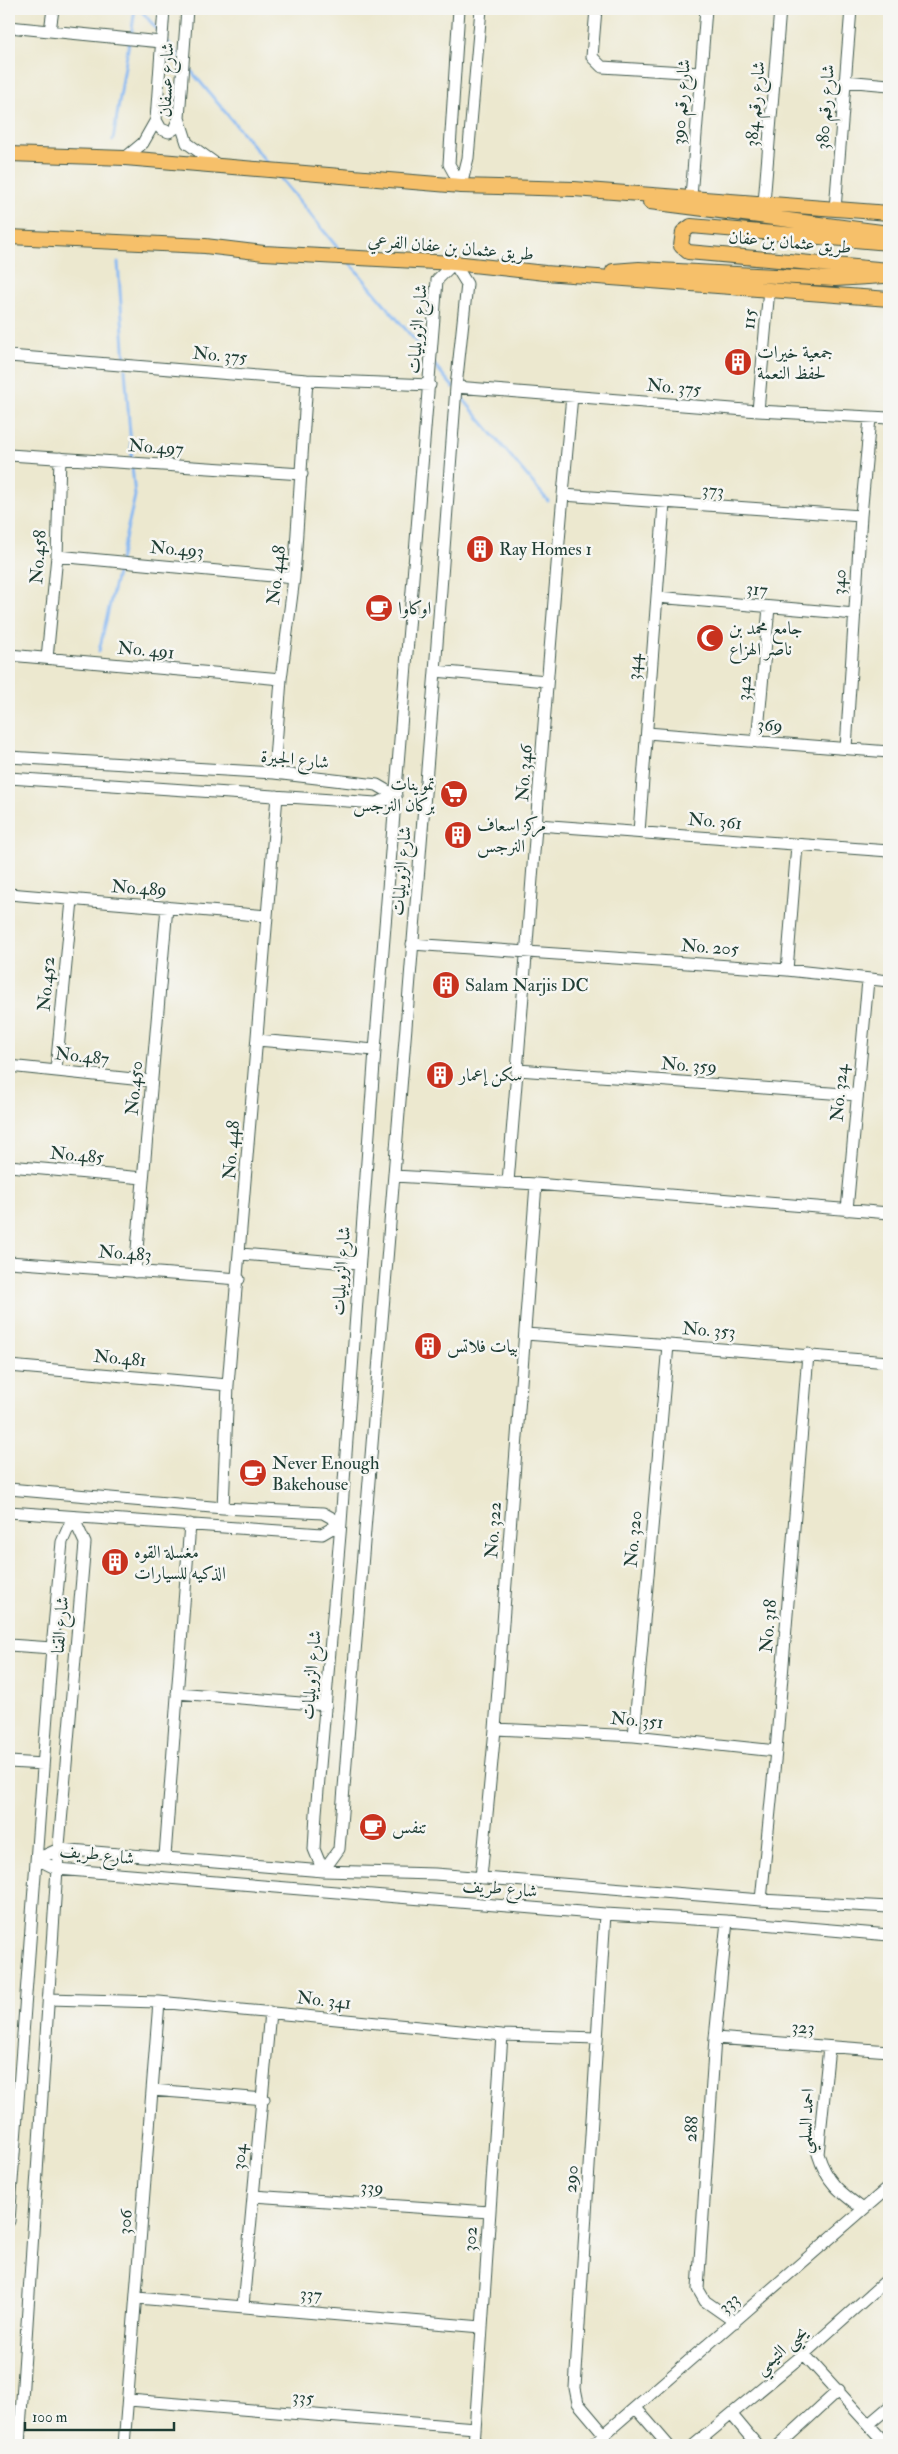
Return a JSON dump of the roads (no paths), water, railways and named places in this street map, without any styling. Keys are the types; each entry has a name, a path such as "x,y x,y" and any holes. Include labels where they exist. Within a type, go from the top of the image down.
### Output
{"main road":[{"path":"9,154 125,158 461,186 574,189 889,213"},
{"path":"574,189 674,206 889,233"},
{"name":"طريق عثمان بن عفان","path":"889,242 691,226 683,232 680,239 681,246 688,252 889,270"},
{"name":"طريق عثمان بن عفان الفرعي","path":"9,237 205,246 264,253 454,263 545,273 889,299"},
{"path":"545,273 639,269 835,279 889,276"}],"street":[{"path":"50,31 52,9"},
{"name":"شارع عسفان","path":"125,158 143,143 156,120 164,9"},
{"name":"شارع عسفان","path":"187,9 179,118 186,142 219,166"},
{"path":"459,9 449,164 461,186"},
{"path":"461,186 468,158 481,9"},
{"path":"596,9 592,57 602,67 700,73"},
{"name":"شارع رقم 390","path":"692,197 706,9"},
{"name":"شارع رقم 384","path":"764,203 780,9"},
{"name":"شارع رقم 380","path":"835,209 851,9"},
{"path":"9,27 161,42"},
{"path":"845,81 889,85"},
{"path":"156,120 160,129 170,132 174,129 179,118"},
{"name":"شارع الزويليات","path":"454,263 467,284 456,387 435,671 339,1849 323,1871 314,1849 342,1523 375,1050 437,280 454,263"},
{"name":"115","path":"758,411 769,289"},
{"name":"No. 375","path":"9,356 307,380 430,385"},
{"name":"No. 448","path":"274,774 281,680 294,578 307,380"},
{"name":"No. 375","path":"456,387 758,411 889,418"},
{"name":"No. 346","path":"508,1182 538,825 547,681 572,396"},
{"name":"340","path":"846,748 861,516 870,418"},
{"name":"No.497","path":"9,455 302,474"},
{"name":"No.458","path":"47,658 57,556 60,458"},
{"name":"373","path":"563,495 664,504 861,516"},
{"name":"344","path":"639,832 664,504"},
{"name":"No.493","path":"57,556 294,578"},
{"name":"317","path":"656,597 855,614"},
{"name":"342","path":"757,742 769,607"},
{"name":"No. 491","path":"9,655 281,680"},
{"path":"435,671 547,681"},
{"name":"369","path":"648,733 889,752"},
{"name":"شارع الجيرة","path":"9,757 274,774 377,785 396,796"},
{"name":"شارع الجيرة","path":"9,778 376,803 396,796"},
{"name":"No. 448","path":"223,1508 228,1385 277,796"},
{"name":"No. 361","path":"538,825 889,851"},
{"path":"787,970 797,845"},
{"name":"No.489","path":"9,894 267,916"},
{"name":"No.452","path":"56,1070 72,900"},
{"name":"No.450","path":"135,1272 167,907"},
{"name":"No. 205","path":"412,944 787,970 889,981"},
{"name":"No. 324","path":"846,1210 868,980"},
{"path":"257,1040 375,1050"},
{"name":"No.487","path":"9,1066 152,1081"},
{"name":"No. 359","path":"518,1070 857,1095"},
{"name":"No.485","path":"9,1166 143,1178"},
{"path":"394,1176 536,1184 889,1213"},
{"name":"No. 322","path":"481,1878 496,1729 536,1184"},
{"path":"240,1254 359,1264"},
{"name":"No.483","path":"9,1262 238,1279"},
{"name":"No. 353","path":"526,1334 808,1354 889,1362"},
{"name":"No. 320","path":"634,1736 668,1345"},
{"name":"No. 318","path":"760,1900 776,1751 808,1354"},
{"name":"No.481","path":"9,1366 228,1385"},
{"path":"9,1489 223,1508 323,1513 342,1523"},
{"path":"9,1512 322,1534 342,1523"},
{"name":"شارع القنا","path":"9,2219 52,1648 62,1542 74,1517"},
{"name":"شارع القنا","path":"19,2445 57,1870 85,1543 74,1517"},
{"path":"165,1856 190,1524"},
{"path":"9,1645 52,1648"},
{"path":"177,1693 326,1705"},
{"name":"No. 351","path":"496,1729 634,1736 776,1751"},
{"path":"9,1762 44,1764"},
{"name":"شارع طريف","path":"37,1859 59,1849 165,1856 323,1871 481,1878 760,1900 889,1907"},
{"name":"شارع طريف","path":"37,1859 57,1870 889,1935"},
{"name":"290","path":"605,1914 575,2388 578,2403 605,2435"},
{"name":"288","path":"727,1921 715,2038 698,2289 704,2301 735,2322"},
{"name":"No. 341","path":"48,1999 159,2002 502,2034 597,2038"},
{"name":"306","path":"124,2445 159,2002"},
{"name":"304","path":"243,2306 270,2012"},
{"name":"302","path":"474,2445 502,2034"},
{"name":"323","path":"715,2038 889,2051"},
{"name":"احمد السلمي","path":"829,2046 818,2154 824,2171 835,2188 863,2209"},
{"path":"152,2090 263,2098"},
{"name":"333","path":"592,2445 889,2187"},
{"name":"339","path":"253,2196 490,2212"},
{"name":"يحيى التيمي","path":"694,2445 804,2354 889,2278"},
{"name":"337","path":"137,2298 482,2326"},
{"path":"804,2354 839,2390 887,2445"},
{"path":"779,2445 839,2390"},
{"name":"335","path":"129,2400 475,2428"},
{"path":"869,2424 889,2407"},
{"path":"636,2408 668,2445"},
{"path":"732,2415 757,2445"}],"waterway":[{"path":"131,36 135,9"},
{"path":"140,9 159,32"},
{"path":"165,39 180,57"},
{"path":"113,140 129,42"},
{"path":"187,66 269,165"},
{"path":"278,175 341,252"},
{"path":"118,262 125,362"},
{"path":"350,263 428,356"},
{"path":"433,363 453,387"},
{"path":"125,369 132,460"},
{"path":"459,394 548,501"},
{"path":"99,651 135,496 132,466"}],"place":[{"name":"جمعية خيرات لحفظ النعمة","path":"738,362"},
{"name":"Ray Homes 1","path":"480,549"},
{"name":"اوكاوا","path":"379,608"},
{"name":"جامع محمد بن ناصر الهزاع","path":"710,638"},
{"name":"تموينات بركان النرجس","path":"454,794"},
{"name":"مركز اسعاف النرجس","path":"458,835"},
{"name":"Salam Narjis DC","path":"446,985"},
{"name":"سكن إعمار","path":"440,1075"},
{"name":"بيات فلاتس","path":"428,1346"},
{"name":"Never Enough Bakehouse","path":"253,1473"},
{"name":"مغسلة القوه الذكيه للسيارات","path":"115,1562"},
{"name":"تنفس","path":"373,1827"}]}
